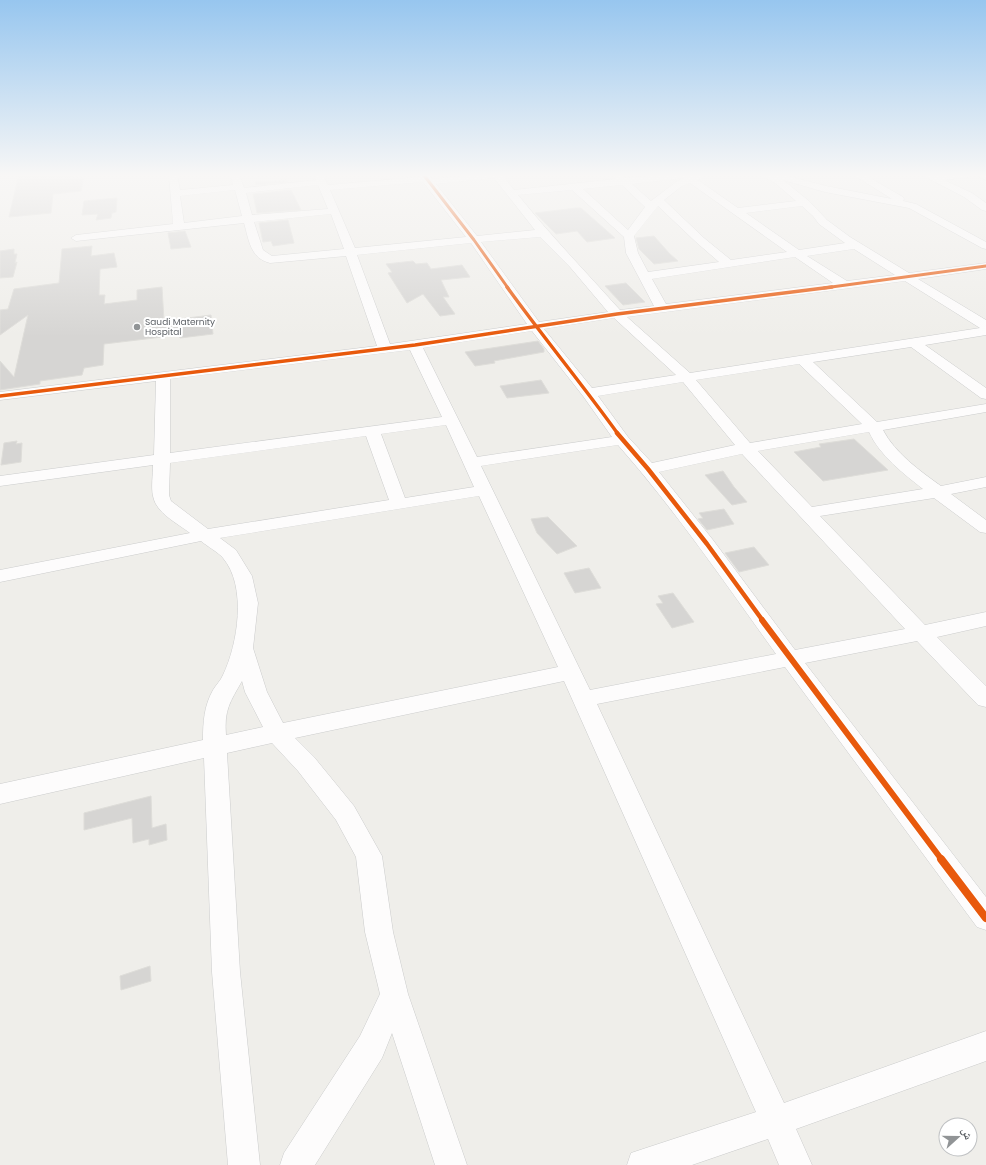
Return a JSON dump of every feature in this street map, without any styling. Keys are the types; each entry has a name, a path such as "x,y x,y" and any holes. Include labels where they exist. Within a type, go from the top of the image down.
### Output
{"street":[{"path":"76,238 159,228"},
{"path":"251,228 258,252 270,260 543,233"},
{"path":"342,228 352,252 385,348"},
{"path":"465,228 535,326 588,393 622,440 648,469 707,544 790,658 986,918"},
{"path":"539,228 617,314 686,377 746,448 921,633 986,699"},
{"path":"620,228 628,236 632,253 662,308"},
{"path":"628,236 634,228"},
{"path":"685,228 729,264"},
{"path":"761,228 844,285"},
{"path":"832,228 856,245 986,326"},
{"path":"952,228 986,246"},
{"path":"968,237 986,234"},
{"path":"645,276 856,245"},
{"path":"0,396 415,345 617,314 751,298 986,266"},
{"path":"588,393 986,331"},
{"path":"914,343 986,395"},
{"path":"415,345 571,672 796,1165"},
{"path":"802,359 875,428 882,442 920,479 986,528"},
{"path":"163,376 161,459 161,495 163,502 169,509 230,554 242,576 248,603 243,648 233,678 222,694 215,712 214,728 226,972 244,1165"},
{"path":"648,469 746,448 875,428 986,408"},
{"path":"0,481 451,420"},
{"path":"372,431 399,504"},
{"path":"471,463 622,440"},
{"path":"807,513 937,492 986,482"},
{"path":"0,576 206,535 484,490"},
{"path":"583,699 986,619"},
{"path":"243,648 256,692 277,734 306,764 345,813 369,856 379,932 394,994 451,1165"},
{"path":"0,794 571,672"},
{"path":"296,1165 371,1047 394,994"},
{"path":"643,1165 776,1121 986,1046"}],"building":[{"path":"260,228 290,228 294,243 273,246 271,241 263,242"},
{"path":"550,228 604,228 615,238 587,242 577,231 556,234"},
{"path":"185,231 191,247 171,249 168,233"},
{"path":"654,236 678,261 654,264 639,249 636,238"},
{"path":"92,246 91,256 114,253 117,267 100,269 99,295 105,295 104,304 137,300 137,290 162,287 164,321 211,315 213,334 180,338 179,335 104,344 103,365 84,368 82,375 40,381 40,384 0,390 0,361 14,377 28,315 0,335 0,310 8,309 14,289 59,283 62,249"},
{"path":"14,249 14,254 17,254 15,263 17,262 13,277 0,278 0,251"},
{"path":"413,261 416,264 427,263 431,269 462,265 470,277 441,280 449,297 443,297 455,314 440,316 423,294 407,303 388,273 392,272 386,264"},
{"path":"626,283 645,302 623,305 605,286"},
{"path":"538,341 544,349 544,352 494,361 495,363 475,366 465,352"},
{"path":"541,380 549,393 507,398 500,386"},
{"path":"854,439 888,470 823,481 794,452 821,447 819,444"},
{"path":"17,441 16,444 22,443 21,462 1,465 4,443"},
{"path":"723,471 747,502 732,505 705,475"},
{"path":"724,509 734,524 707,530 698,519 703,518 699,513"},
{"path":"548,517 577,546 557,554 537,533 531,519"},
{"path":"754,547 769,565 739,572 725,553"},
{"path":"589,568 601,588 575,593 564,573"},
{"path":"673,593 694,622 672,628 656,604 663,603 658,596"},
{"path":"151,796 152,828 166,824 167,840 149,845 149,839 133,843 132,818 84,830 84,813"},
{"path":"150,966 151,981 121,990 120,976"}],"cycle path":[{"path":"465,228 535,326 588,393 622,440 648,469 707,544 790,658 986,918"},
{"path":"0,396 415,345 617,314 751,298 986,266"}],"place":[{"name":"Saudi Maternity Hospital","path":"137,327"}]}
